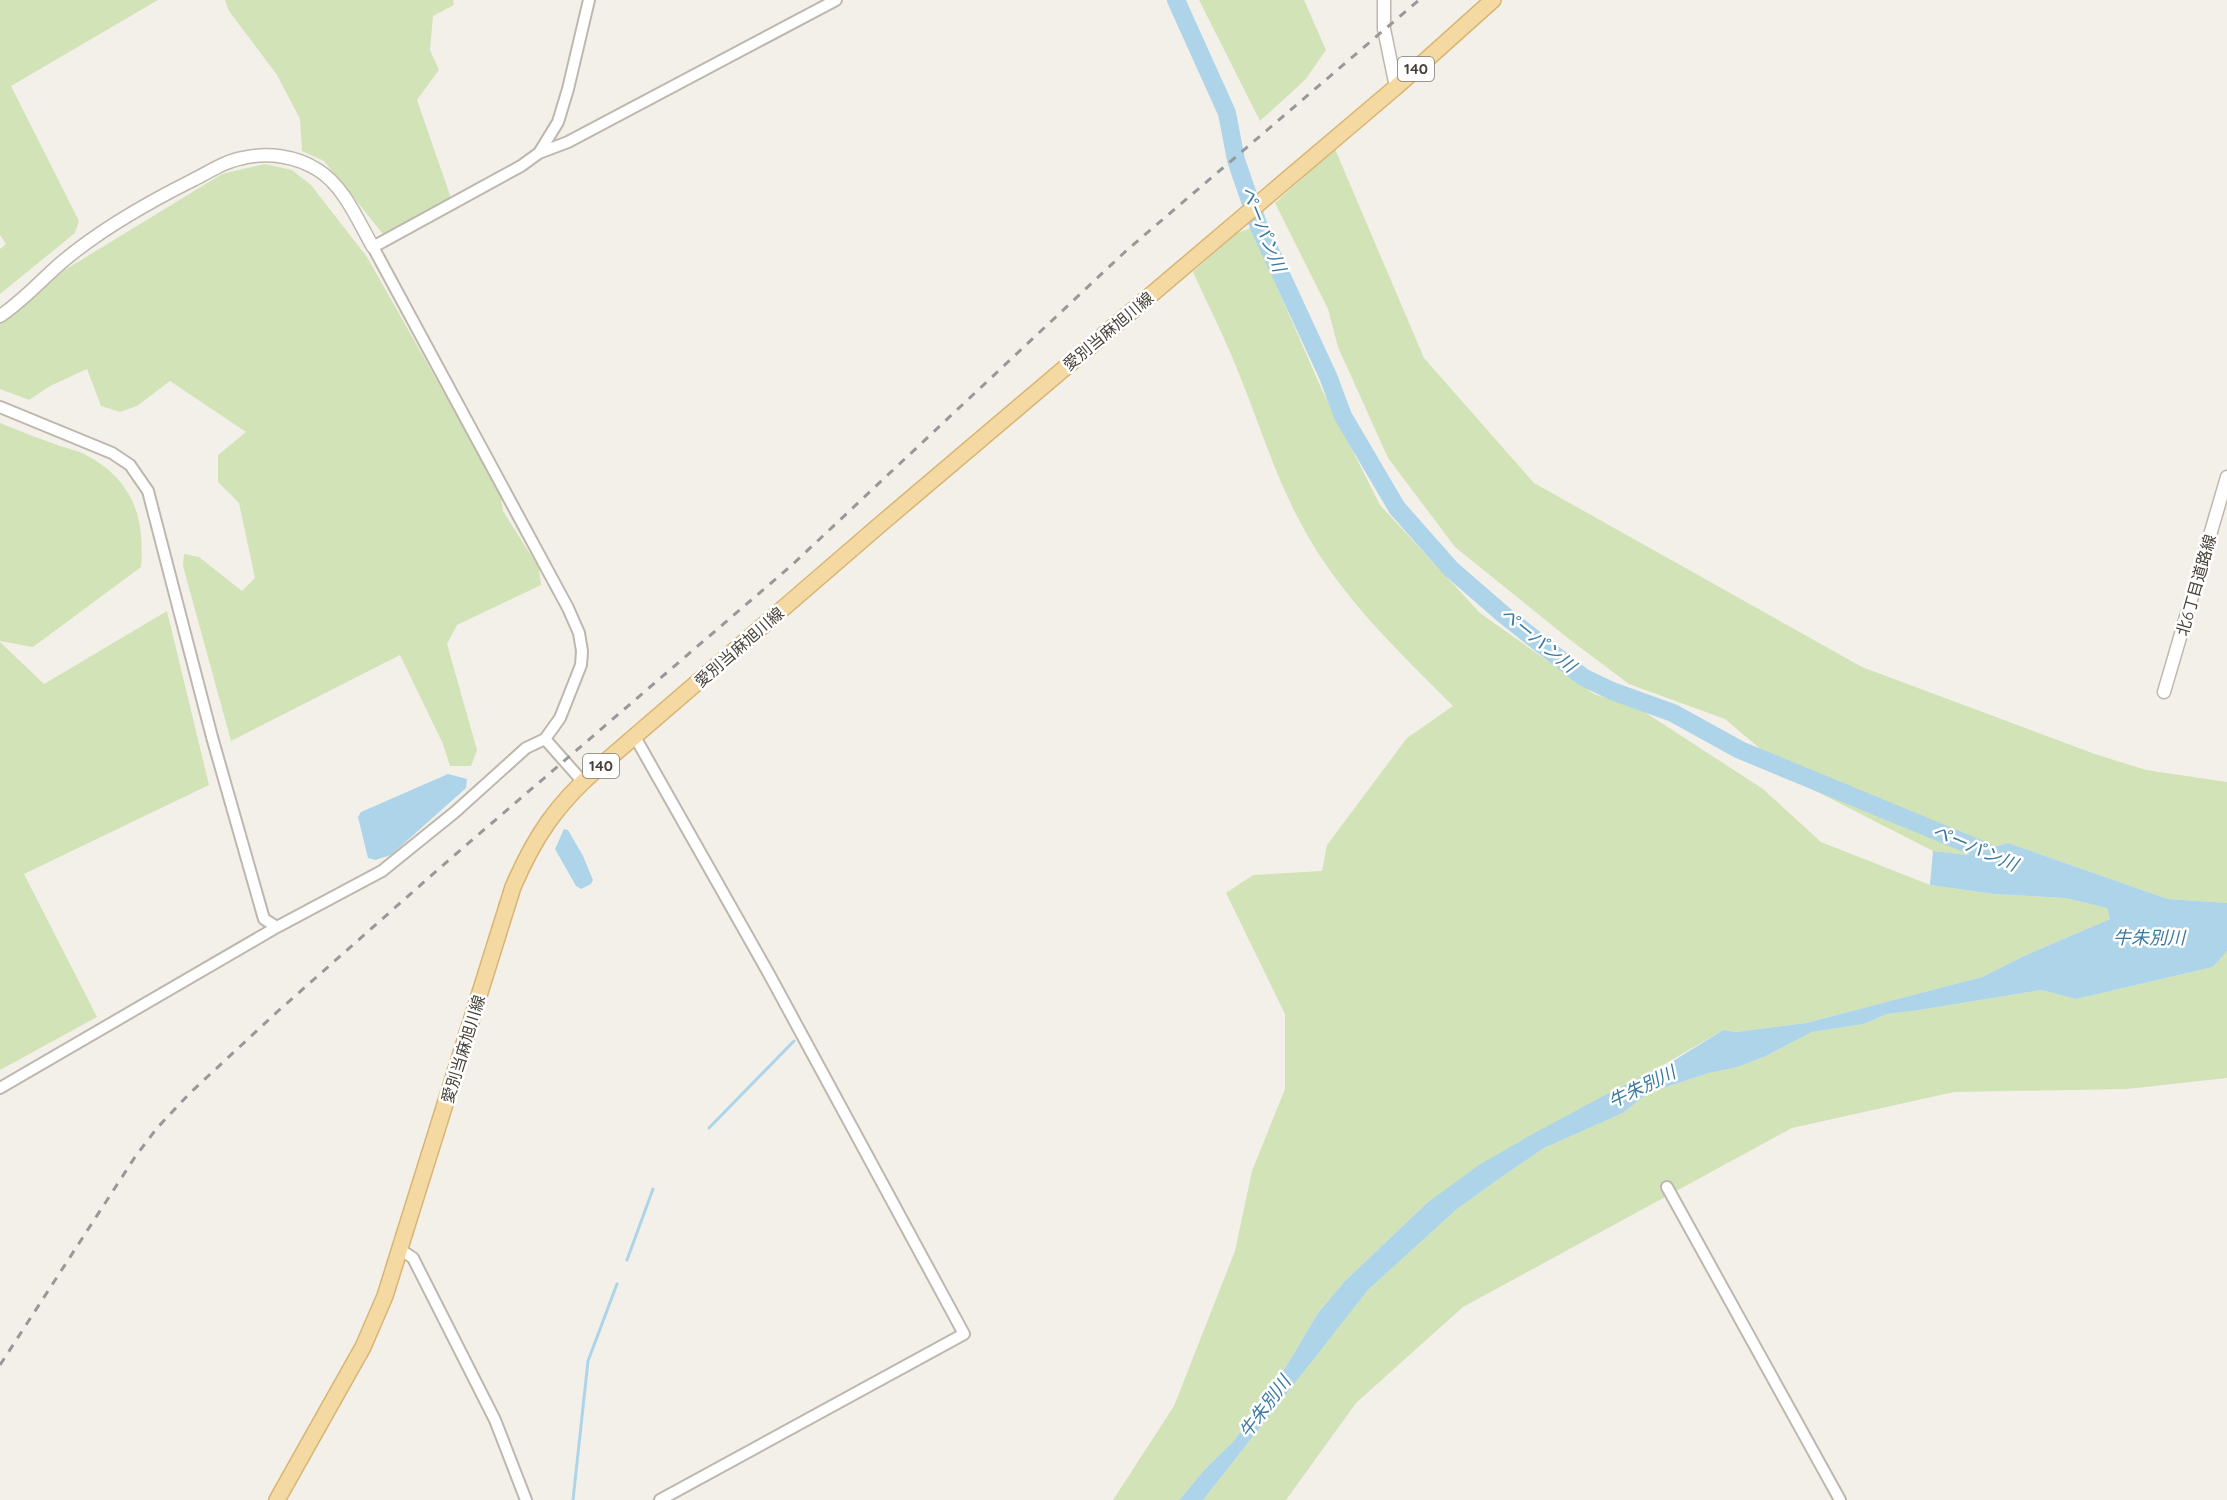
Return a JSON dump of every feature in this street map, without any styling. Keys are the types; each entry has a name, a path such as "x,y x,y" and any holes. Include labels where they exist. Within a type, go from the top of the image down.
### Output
{"main road":[{"name":"愛別当麻旭川線","path":"277,1500 363,1347 385,1296 513,887 544,825 583,782 1217,237 1396,87 1493,0"}],"street":[{"path":"539,153 558,122 589,0"},
{"path":"373,247 521,166 539,153 568,142 836,0"},
{"path":"1384,0 1384,29 1396,87"},
{"path":"0,316 13,308 62,262 101,232 158,198 222,165 242,158 263,155 283,156 319,170 342,194 373,247 568,608 579,633 582,651 581,665 560,718 545,739 526,748 455,812 382,871 277,927 0,1088"},
{"path":"0,407 112,453 130,465 148,491 212,737 264,919 277,927"},
{"name":"北6丁目道路線","path":"2164,692 2227,477"},
{"path":"635,737 769,975 964,1334 660,1500"},
{"path":"545,739 583,782"},
{"path":"1667,1186 1840,1500"},
{"path":"400,1250 413,1258 495,1420 526,1500"}],"green space":[{"path":"0,0 158,0 11,86 79,221 75,233 0,294 0,249 6,244 0,235"},
{"path":"225,0 453,0 454,5 433,16 430,50 439,70 417,100 451,198 383,234 324,161 302,151 300,119 277,75 229,11"},
{"path":"1199,0 1304,0 1326,50 1305,80 1260,121"},
{"path":"1335,149 1424,358 1534,483 1862,667 2095,754 2146,770 2227,782 2227,903 2168,899 2008,843 1968,855 1933,851 1802,784 1725,719 1629,684 1455,547 1388,458 1338,347 1328,309 1275,203"},
{"path":"265,164 292,170 311,185 367,257 500,492 503,511 539,568 541,585 457,625 447,644 477,750 471,766 450,766 443,744 400,655 231,741 183,566 184,554 199,557 242,591 255,578 239,503 218,482 218,455 246,432 170,381 137,406 120,412 101,406 87,369 50,386 29,400 0,389 0,322 9,318 63,271 222,174"},
{"path":"1251,228 1322,390 1380,505 1480,613 1594,694 1640,709 1763,789 1821,842 1930,885 1994,894 2065,898 2107,908 2110,919 1982,977 1806,1023 1736,1032 1723,1030 1427,1203 1345,1281 1318,1313 1287,1365 1234,1441 1206,1468 1179,1500 1113,1500 1174,1406 1235,1251 1252,1171 1285,1089 1285,1014 1226,893 1253,875 1322,871 1327,845 1407,738 1453,706 1368,619 1314,546 1289,501 1224,337 1193,272 1237,233"},
{"path":"0,423 80,452 102,465 125,488 133,502 141,532 141,567 33,647 0,641"},
{"path":"167,611 209,785 24,874 97,1017 0,1070 0,642 44,684"},
{"path":"2227,951 2227,1078 2127,1089 1954,1092 1792,1128 1463,1307 1356,1403 1286,1500 1203,1500 1368,1290 1457,1209 1544,1148 1623,1113 1648,1093 1709,1073 1738,1067 1766,1056 1812,1032 1864,1024 1887,1014 2041,990 2076,999 2213,967"}],"water":[{"path":"448,774 467,779 466,788 391,855 375,860 368,858 358,817 361,812"},
{"path":"564,829 568,830 583,856 593,880 591,884 581,889 576,886 555,849"},
{"name":"牛朱別川","path":"2008,843 2168,899 2227,903 2227,951 2213,967 2076,999 2041,990 1887,1014 1864,1024 1812,1032 1766,1056 1738,1067 1709,1073 1648,1093 1623,1113 1544,1148 1457,1209 1368,1290 1203,1500 1179,1500 1206,1468 1234,1441 1287,1365 1318,1313 1345,1281 1427,1203 1479,1165 1607,1094 1670,1063 1723,1030 1736,1032 1806,1023 1982,977 2110,919 2107,908 2065,898 1994,894 1930,885 1933,851 1968,855"}],"waterway":[{"name":"ペーパン川","path":"1176,0 1227,113 1236,160 1259,227 1328,376 1343,416 1397,508 1451,569 1504,615 1583,677 1612,691 1673,713 1740,750 2004,859"},
{"path":"709,1128 794,1041"},
{"path":"627,1260 653,1189"},
{"path":"573,1500 588,1361 617,1284"}],"railway":[{"path":"0,1365 135,1157 157,1128 190,1093 277,1012 450,859 792,565 1127,250 1419,0"}]}
